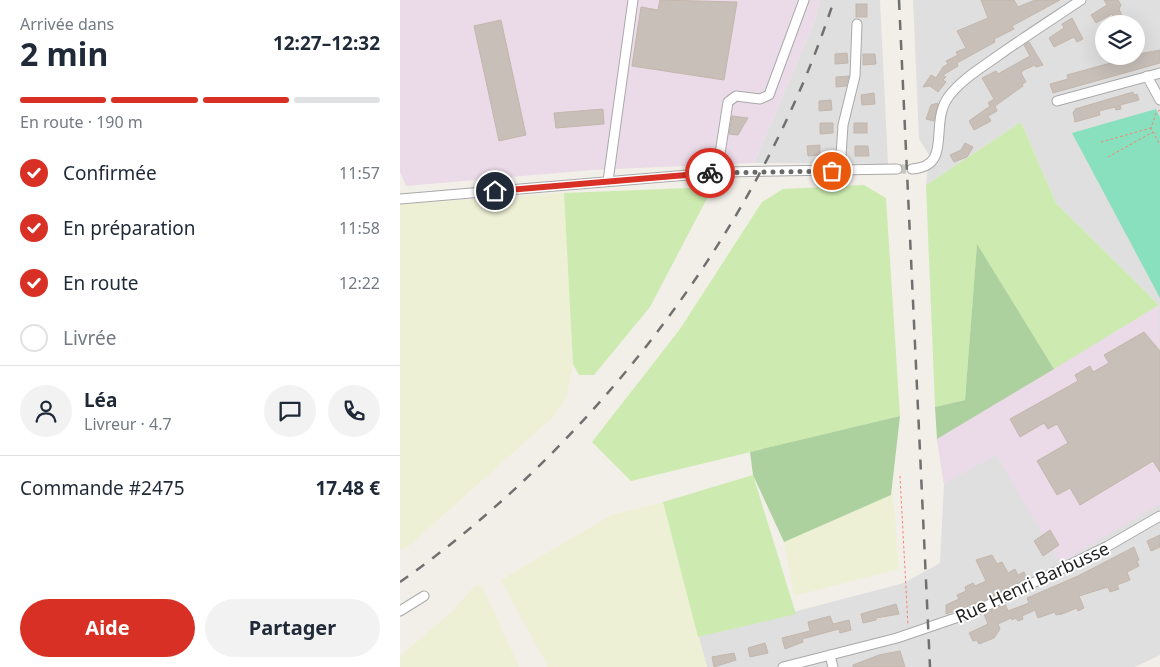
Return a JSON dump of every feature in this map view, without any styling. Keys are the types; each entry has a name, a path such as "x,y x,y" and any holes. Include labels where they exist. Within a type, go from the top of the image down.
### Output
{"street":[{"path":"608,181 633,0"},
{"path":"717,172 728,102 736,96 760,99 769,95 804,0"},
{"path":"912,169 928,166 935,158 940,113 946,100 957,87 996,57 1081,0"},
{"path":"840,171 843,125 855,76 857,24"},
{"path":"1057,101 1160,73"},
{"path":"1147,76 1160,100"},
{"path":"400,199 717,172 897,170"},
{"name":"Rue Henri Barbusse","path":"783,667 908,634 1000,601 1126,537 1160,516"},
{"path":"400,610 424,596"},
{"path":"830,655 833,667"}],"path":[{"path":"1160,110 1156,113 1151,128 1160,145"},
{"path":"1101,142 1151,128"},
{"path":"1108,157 1153,132"},
{"path":"900,476 908,634"}],"shaded area":[{"path":"400,0 820,0 815,20 754,163 592,170 406,186 400,172"},
{"path":"820,0 880,0 888,164 754,163 815,20"},
{"path":"913,0 1160,0 1160,655 1135,667 707,667 698,637 904,583 940,563 944,484 937,439 1159,305 1056,203 1021,122 926,185 929,155 919,139"},
{"path":"1159,305 1160,504 1060,563 996,455 944,484 937,439"}],"green space":[{"path":"1156,109 1160,117 1160,298 1072,133"},
{"path":"1021,122 1056,203 1159,305 1054,369 977,245 965,400 935,407 926,185"},
{"path":"864,185 886,198 900,416 631,481 592,442 680,329 762,202 783,189"},
{"path":"713,187 650,307 594,375 579,375 573,364 564,193"},
{"path":"564,193 573,364 566,398 552,418 410,545 400,550 400,204"},
{"path":"977,244 1054,369 937,439 935,407 965,400"},
{"path":"900,416 891,495 784,542 753,475 750,452"},
{"path":"753,475 796,614 698,637 663,502"},
{"path":"893,494 899,569 794,596 784,542"},
{"path":"663,502 707,667 548,667 501,580 611,515"},
{"path":"476,585 483,588 519,667 400,667 400,656 449,614"}],"building":[{"path":"660,0 737,2 724,80 632,66 641,7 658,10"},
{"path":"981,0 1014,0 1018,7 1035,0 1060,0 1012,26 1014,29 994,39 995,42 957,63 958,66 943,75 946,77 943,80 946,82 938,92 930,86 923,87 931,75 936,78 943,67 948,64 946,61 958,55 956,52 966,48 957,31 988,18"},
{"path":"1104,0 1118,0 1121,5 1119,9 1122,15 1095,15 1095,21 1091,15 1107,5"},
{"path":"856,4 867,4 867,17 856,17"},
{"path":"1072,18 1083,39 1077,42 1074,37 1054,47 1049,38 1064,28 1062,24"},
{"path":"501,20 526,135 499,141 474,26"},
{"path":"1029,42 1043,65 1036,67 1035,65 1024,70 1021,73 1026,82 1022,84 1023,86 995,106 997,111 988,116 991,121 974,130 969,121 990,106 988,103 994,99 982,78 996,71 998,74 1030,56 1024,45"},
{"path":"1160,50 1160,63 1053,93 1050,84 1068,79 1067,75 1103,65 1145,65 1145,53"},
{"path":"847,53 848,63 835,64 835,54"},
{"path":"863,54 875,54 876,64 863,65"},
{"path":"849,76 846,86 836,87 836,77"},
{"path":"1133,92 1134,95 1137,94 1139,100 1120,105 1121,109 1116,110 1115,107 1099,111 1100,115 1075,122 1073,112 1075,109"},
{"path":"874,93 875,104 862,105 861,95"},
{"path":"831,100 832,110 819,111 819,101"},
{"path":"938,103 934,121 926,119 931,105"},
{"path":"603,109 604,124 556,128 554,113"},
{"path":"732,116 748,118 738,135 729,134"},
{"path":"820,123 833,123 833,133 820,134"},
{"path":"854,123 867,123 867,133 854,133"},
{"path":"965,143 973,147 967,157 954,162 950,155 961,150"},
{"path":"820,145 820,155 808,156 807,146"},
{"path":"855,146 868,146 869,156 855,156"},
{"path":"1144,332 1160,351 1160,472 1153,461 1080,505 1070,488 1057,495 1037,461 1068,443 1057,424 1048,429 1044,423 1020,437 1010,419 1078,381 1075,375 1090,366 1093,372 1109,363 1104,355"},
{"path":"1050,530 1059,545 1043,556 1034,541"},
{"path":"1160,535 1160,547 1151,551 1147,541"},
{"path":"1134,547 1139,560 1137,561 1139,566 1127,572 1130,580 1117,585 1119,589 1110,592 1108,587 1079,596 1084,608 1078,611 1077,608 1062,614 1056,615 1055,612 1038,618 1035,610 1022,616 1023,619 1018,621 1016,618 1012,620 1011,618 998,624 1000,629 994,638 979,644 977,640 973,641 969,633 988,624 984,614 1005,604 1008,611 1029,603 1027,598 1078,576"},
{"path":"992,555 997,564 1002,562 1008,573 1015,569 1018,575 1024,572 1027,579 980,602 946,614 946,605 959,599 957,595 966,591 965,587 973,583 975,586 986,581 976,560"},
{"path":"896,604 899,614 876,618 876,620 863,623 861,614"},
{"path":"830,616 833,624 849,620 851,630 840,633 839,629 802,639 803,642 785,649 782,638 810,631 808,622"},
{"path":"765,643 768,653 750,657 748,648"},
{"path":"900,651 905,667 853,667 853,665 879,655"},
{"path":"734,653 736,660 714,667 712,657"}],"tunnel":[{"path":"897,169 912,169"}],"railway":[{"path":"400,582 472,527 540,465 604,398 663,325 716,248 763,167 802,85 834,0"},
{"path":"899,0 930,667"}],"way so far":[{"path":"710,173 832,171"}],"route":[{"path":"495,191 710,173"}]}
